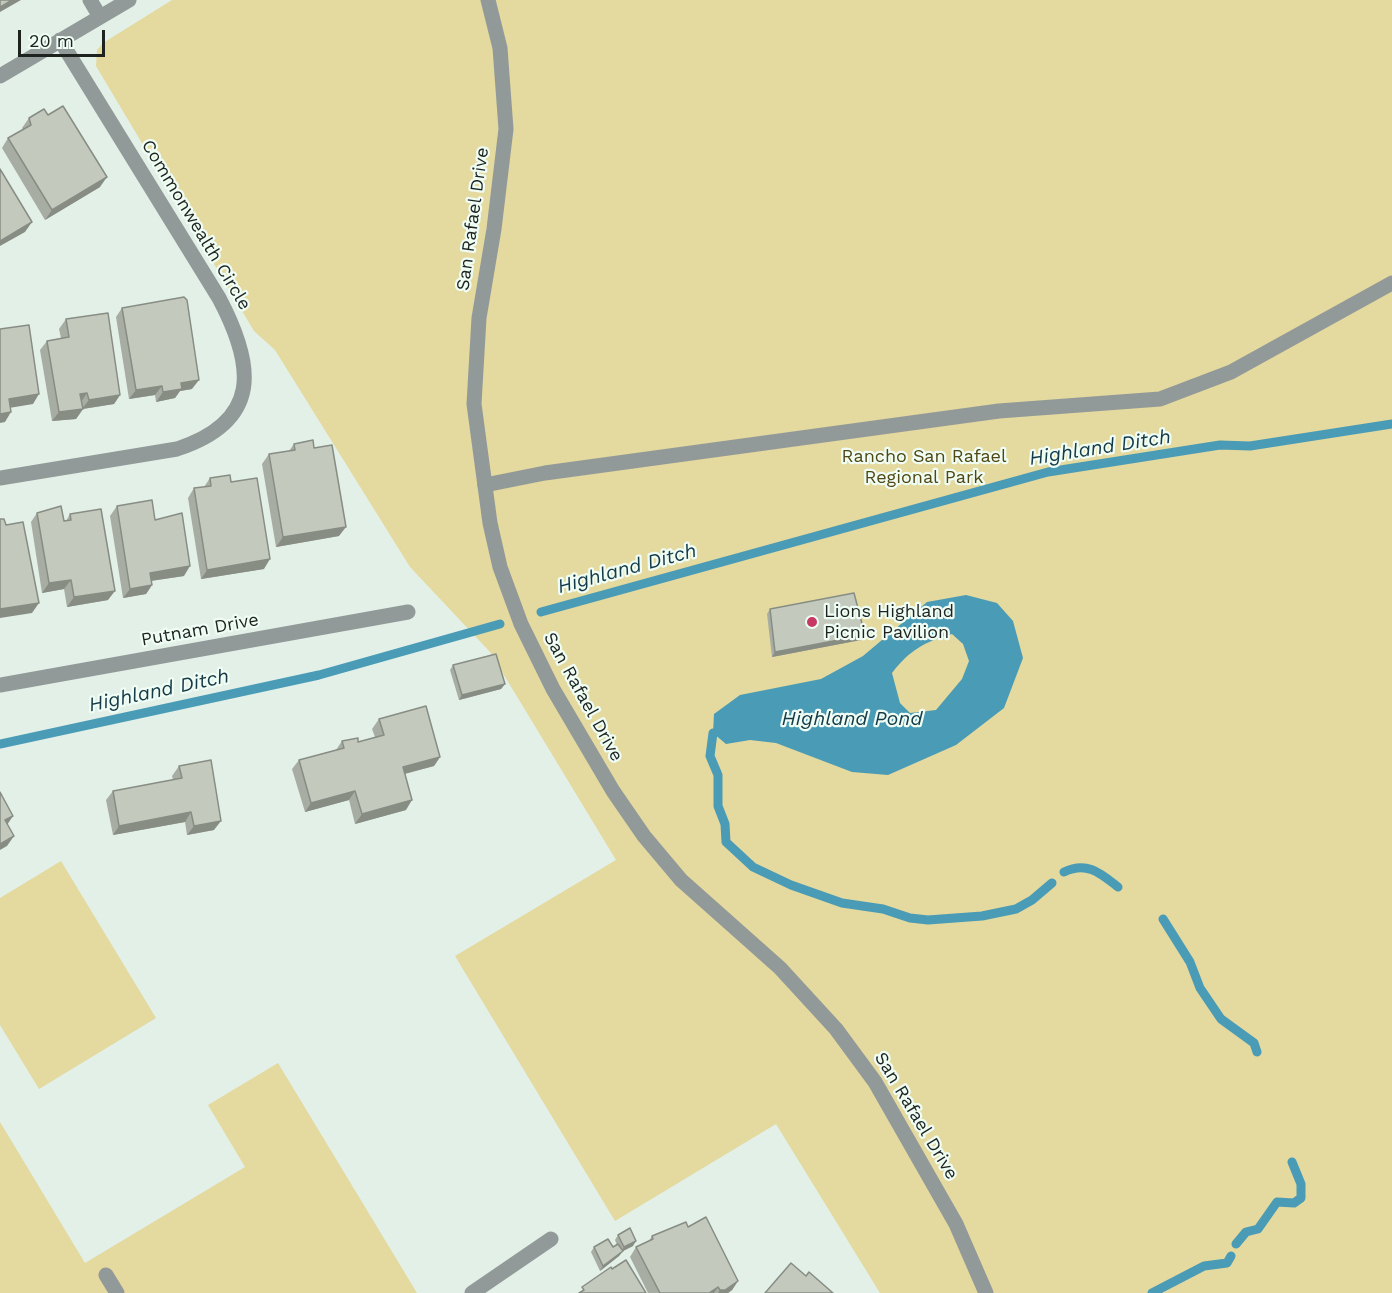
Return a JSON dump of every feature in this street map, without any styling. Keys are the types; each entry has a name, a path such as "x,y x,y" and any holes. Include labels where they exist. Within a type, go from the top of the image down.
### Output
{"street":[{"path":"90,0 100,17"},
{"path":"0,76 129,0"},
{"name":"San Rafael Drive","path":"488,0 500,48 506,129 494,229 478,318 474,404 490,523 500,567 521,624 552,689 644,836 681,880 780,968 836,1029 875,1082 956,1224 986,1293"},
{"name":"Commonwealth Circle","path":"0,478 177,449 203,440 223,426 237,407 245,380 243,352 235,329 219,298 60,40"},
{"path":"485,485 545,473 999,411 1160,399 1231,372 1392,283"},
{"name":"Putnam Drive","path":"0,685 408,612"},
{"path":"472,1293 551,1239"},
{"path":"106,1275 117,1293"}],"green space":[{"name":"Rancho San Rafael Regional Park","path":"172,0 1392,0 1392,1293 880,1293 776,1124 615,1221 455,956 616,860 490,652 410,567 275,350 254,331 96,66 97,50 103,43"},
{"path":"61,861 156,1018 39,1089 0,1025 0,898"},
{"path":"278,1063 417,1293 0,1293 0,1122 85,1263 245,1167 208,1105"}],"water":[{"name":"Highland Pond","path":"966,595 997,603 1013,621 1023,658 1004,708 956,745 888,775 852,772 776,743 750,740 726,744 713,733 714,714 740,695 821,679 863,656 927,602","holes":["952,634 963,644 969,661 962,679 936,710 910,713 900,703 892,673 905,658 933,640"]}],"building":[{"path":"0,0 12,0 0,7"},
{"path":"63,106 107,177 52,210 8,138 31,125 29,118 44,109 48,115"},
{"path":"0,169 32,222 0,241"},
{"path":"184,297 187,300 199,380 181,383 182,389 163,392 162,386 136,390 122,308"},
{"path":"108,313 120,395 89,400 87,393 80,394 83,409 59,412 47,341 69,337 66,319"},
{"path":"29,325 39,394 9,399 11,412 0,414 0,329"},
{"path":"313,440 314,448 332,445 346,527 283,537 269,454 295,450 294,444"},
{"path":"230,475 231,482 257,478 270,559 207,570 194,488 211,486 210,478"},
{"path":"152,500 155,520 182,513 190,566 150,573 152,585 130,589 117,506"},
{"path":"61,506 64,521 71,520 70,514 101,509 115,591 74,597 71,580 49,583 37,513"},
{"path":"0,519 4,519 6,525 23,522 39,603 0,609"},
{"name":"Lions Highland Picnic Pavilion","path":"854,593 865,635 775,652 770,609"},
{"path":"496,654 505,684 462,695 453,665"},
{"path":"426,706 440,757 403,767 412,800 362,814 355,791 311,803 299,760 344,748 342,741 358,738 358,742 384,735 379,719"},
{"path":"211,760 221,821 194,826 191,812 119,826 113,791 182,778 179,766"},
{"path":"0,792 13,816 5,820 14,836 0,844"},
{"path":"706,1217 738,1281 725,1290 720,1290 718,1287 709,1293 660,1293 636,1247 653,1239 652,1236 686,1222 688,1227"},
{"path":"630,1228 636,1241 624,1247 618,1235"},
{"path":"608,1239 613,1247 618,1244 623,1251 603,1266 594,1247"},
{"path":"626,1260 646,1293 579,1293 584,1290 582,1287 611,1267 612,1269"},
{"path":"791,1263 806,1276 809,1272 833,1293 765,1293"}],"waterway":[{"name":"Highland Ditch","path":"541,612 1048,472 1220,445 1250,446 1392,424"},
{"name":"Highland Ditch","path":"0,744 319,675 500,624"},
{"path":"713,733 710,756 718,775 718,806 725,824 726,842 753,867 791,885 842,903 883,909 910,918 928,920 982,916 1016,909 1032,900 1052,883"},
{"path":"1064,872 1086,868 1099,873 1118,887"},
{"path":"1163,919 1190,962 1200,988 1221,1019 1254,1043 1257,1052"},
{"path":"1236,1244 1246,1232 1258,1229 1277,1202 1294,1203 1301,1198 1301,1184 1292,1162"},
{"path":"1152,1293 1204,1266 1227,1263 1231,1256"}],"place":[{"name":"Lions Highland Picnic Pavilion","path":"812,622"}]}
